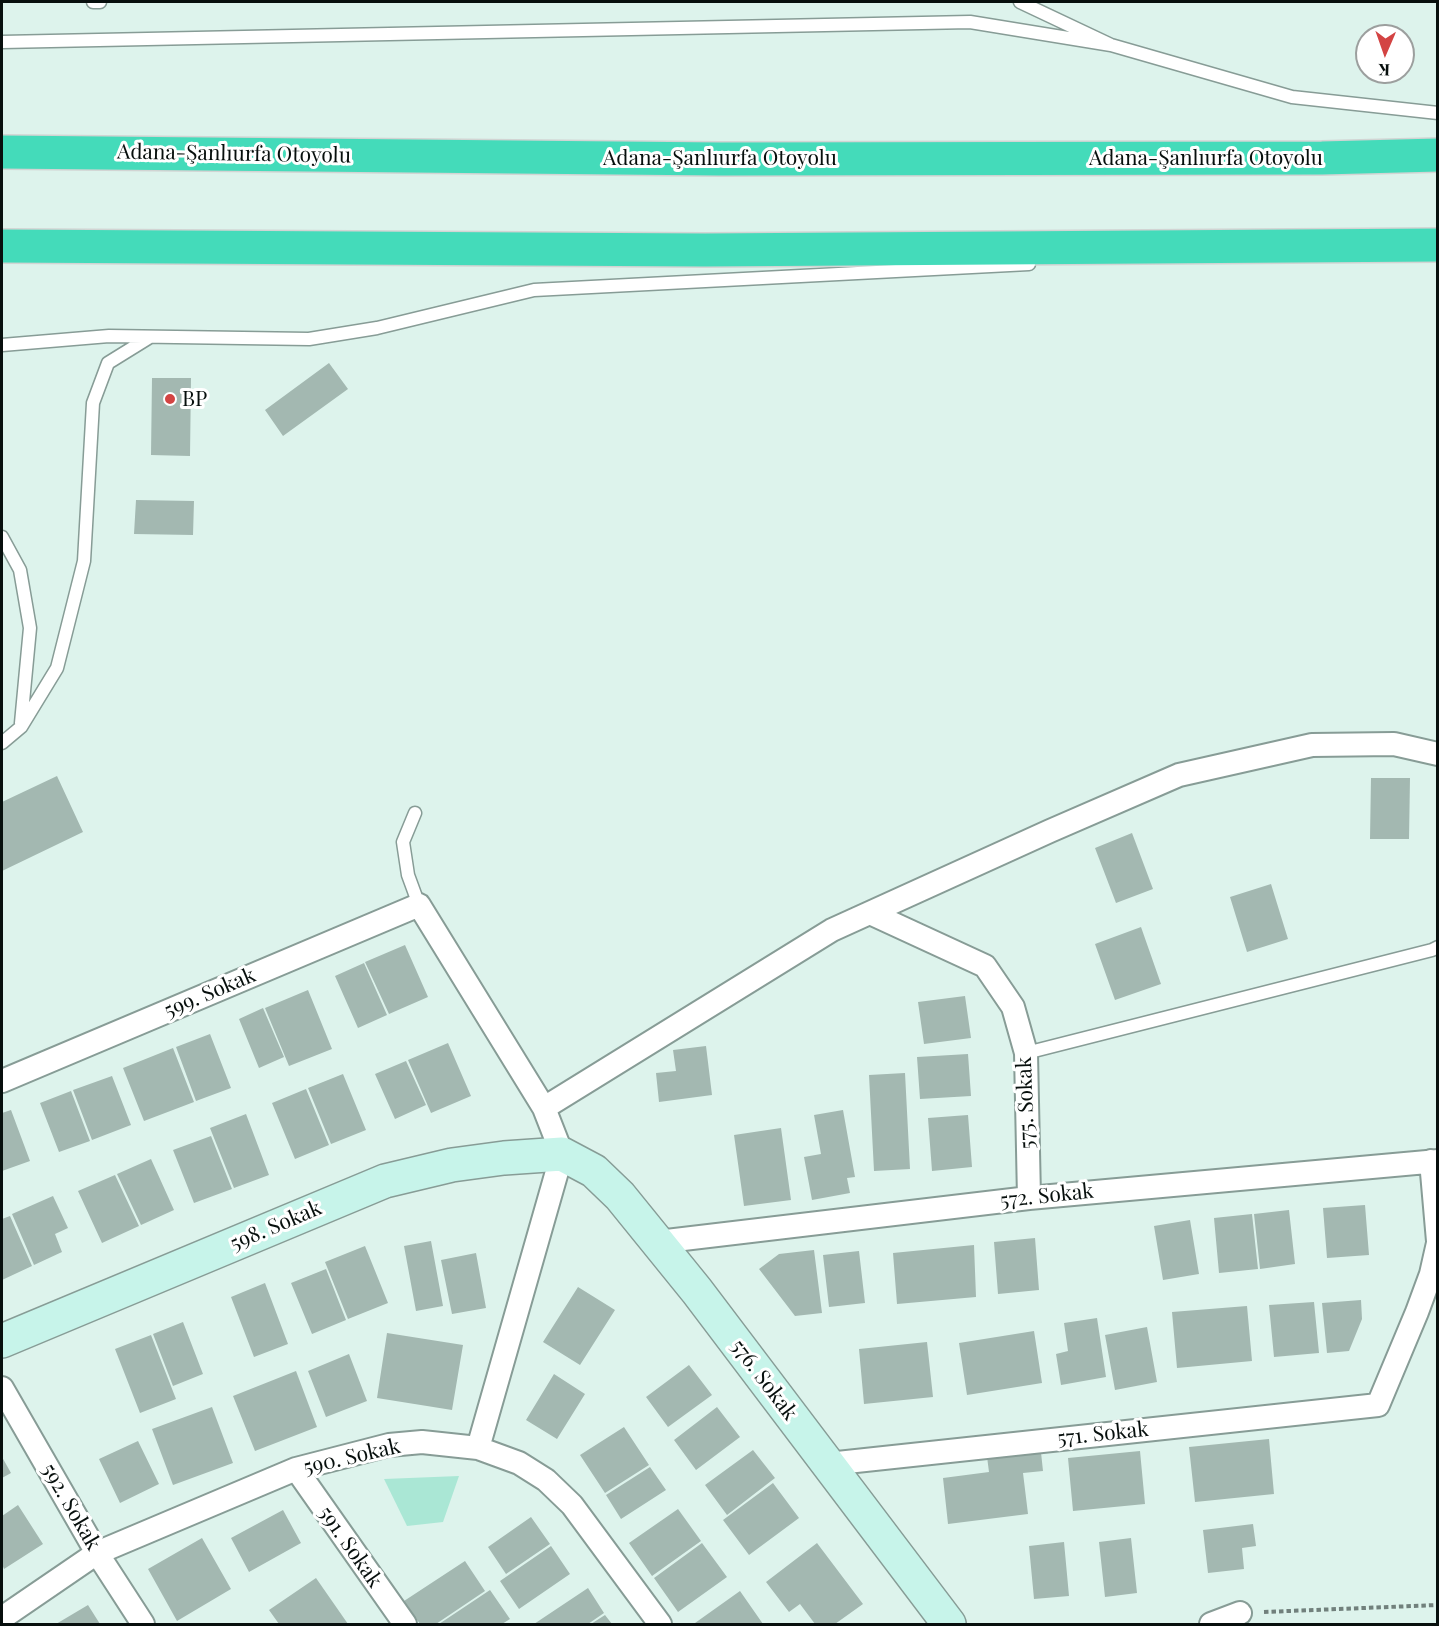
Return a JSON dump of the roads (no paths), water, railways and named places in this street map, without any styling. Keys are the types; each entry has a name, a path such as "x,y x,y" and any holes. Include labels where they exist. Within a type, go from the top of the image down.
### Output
{"highway":[{"name":"Adana-Şanlıurfa Otoyolu","path":"2,152 720,159 1322,158 1437,155"},
{"path":"2,246 693,250 1437,245"}],"street":[{"path":"544,1108 832,930 1179,775 1312,745 1394,744 1437,754"},
{"path":"419,905 544,1108 562,1154 478,1448"},
{"name":"599. Sokak","path":"2,1081 419,905"},
{"name":"575. Sokak","path":"870,913 985,966 1013,1007 1026,1053 1029,1198"},
{"name":"576. Sokak","path":"562,1154 594,1171 620,1196 658,1242 949,1624"},
{"name":"598. Sokak","path":"2,1341 385,1181 473,1162 562,1154"},
{"path":"1434,1161 1437,1242"},
{"name":"572. Sokak","path":"658,1242 1029,1198 1434,1161"},
{"name":"571. Sokak","path":"828,1464 1378,1405 1418,1312 1431,1274 1437,1242"},
{"name":"592. Sokak","path":"2,1388 97,1553 143,1624"},
{"name":"590. Sokak","path":"2,1618 97,1553 296,1469 389,1445 422,1442 478,1448 519,1463 546,1480 572,1505 660,1624"},
{"name":"591. Sokak","path":"296,1469 405,1624"},
{"path":"1211,1624 1240,1613"}],"lane":[{"path":"93,2 100,2"},
{"path":"1020,2 1111,45"},
{"path":"2,42 970,22 1111,45 1292,97 1437,113"},
{"path":"1101,260 1337,247"},
{"path":"2,345 109,336 309,339 377,328 534,290 1042,263"},
{"path":"2,743 21,727 57,668 84,561 93,403 108,363 150,337"},
{"path":"2,537 20,570 30,628 21,727"},
{"path":"415,813 403,842 408,875 419,905"},
{"path":"1026,1053 1437,947"}],"place":[{"name":"BP","path":"170,399"}]}
